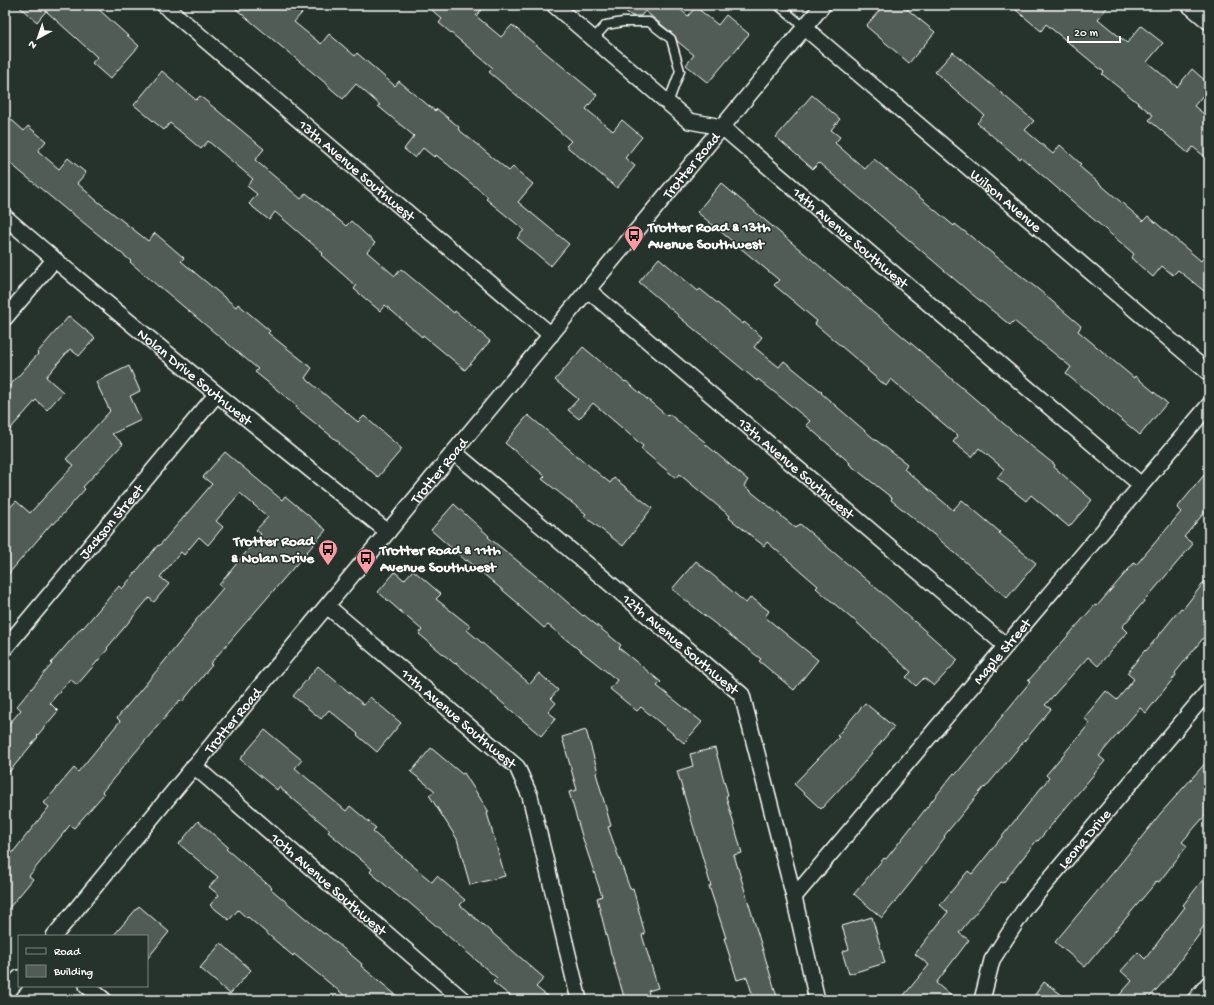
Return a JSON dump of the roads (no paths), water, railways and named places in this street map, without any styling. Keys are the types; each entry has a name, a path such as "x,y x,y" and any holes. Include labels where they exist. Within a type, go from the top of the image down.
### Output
{"street":[{"name":"13th Avenue Southwest","path":"164,5 551,335"},
{"path":"554,5 689,121 722,127"},
{"name":"Trotter Road","path":"55,935 823,5"},
{"path":"1189,5 1209,22"},
{"name":"Wilson Avenue","path":"805,28 1209,373"},
{"name":"14th Avenue Southwest","path":"722,127 1141,485"},
{"name":"Nolan Drive Southwest","path":"5,217 54,260 216,395 388,532"},
{"path":"5,318 54,260"},
{"name":"13th Avenue Southwest","path":"588,290 1006,646"},
{"name":"Jackson Street","path":"5,648 216,395"},
{"name":"Maple Street","path":"794,897 1209,405"},
{"name":"12th Avenue Southwest","path":"454,452 742,696 794,897 817,1000"},
{"name":"11th Avenue Southwest","path":"327,606 517,767 530,796 579,1000"},
{"name":"Leona Drive","path":"982,1000 992,960 1026,907 1209,690"},
{"name":"10th Avenue Southwest","path":"194,766 463,1000"},
{"path":"5,995 18,979"},
{"path":"1195,1000 1209,983"},
{"path":"88,987 104,1000"}],"lane":[{"path":"778,5 805,28"},
{"path":"593,39 606,25 623,22 649,22 671,39 680,71 668,103"}],"place":[{"name":"Trotter Road & 13th Avenue Southwest","path":"634,252"},
{"name":"Trotter Road & Nolan Drive","path":"328,566"},
{"name":"Trotter Road & 11th Avenue Southwest","path":"366,575"}]}
